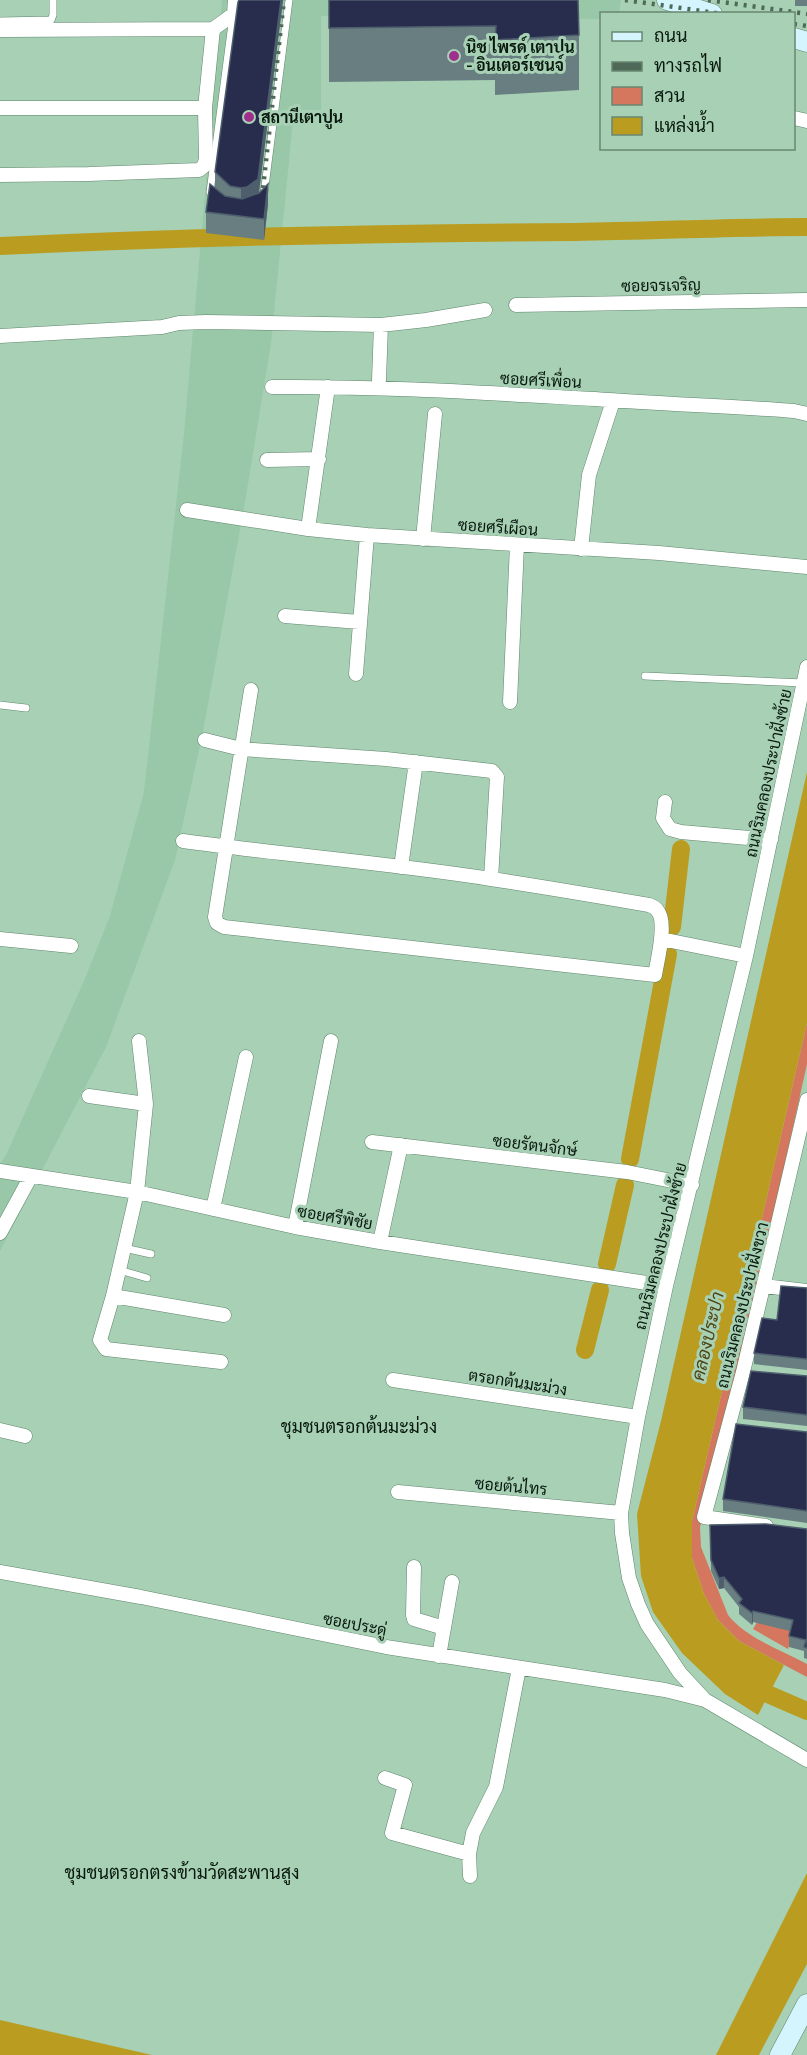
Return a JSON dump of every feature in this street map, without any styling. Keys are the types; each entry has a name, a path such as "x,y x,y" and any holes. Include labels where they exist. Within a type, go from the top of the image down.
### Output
{"main road":[{"path":"668,0 706,12"},
{"path":"780,2055 807,2004"}],"street":[{"path":"0,175 199,170 204,166 206,159 205,108 213,29 235,7"},
{"path":"0,30 213,29"},
{"path":"0,108 205,108"},
{"name":"ซอยจรเจริญ","path":"516,305 807,300"},
{"path":"0,336 162,327 179,323 206,322 381,325 484,310"},
{"path":"379,380 381,325"},
{"name":"ซอยศรีเพื่อน","path":"272,387 482,393 751,408 807,414"},
{"path":"308,530 328,387"},
{"path":"581,549 589,475 613,401"},
{"path":"423,539 435,414"},
{"path":"267,460 319,459"},
{"name":"ซอยศรีเผือน","path":"187,510 308,530 659,553 807,567"},
{"path":"356,674 367,535"},
{"path":"510,702 517,545"},
{"path":"285,616 359,622"},
{"name":"ถนนริมคลองประปาฝั่งซ้าย","path":"807,666 746,956 666,1286 638,1417 621,1513 621,1533 629,1578 647,1624 680,1673 705,1700 807,1760"},
{"path":"183,841 225,847 401,867 491,879 649,904 658,910 661,919 661,939 655,975 224,927 218,923 215,917 225,847 252,690"},
{"path":"205,740 241,749 416,762 492,771 497,777 491,879"},
{"path":"401,867 416,762"},
{"path":"665,802 663,818 666,825 675,831 771,840"},
{"path":"0,939 71,946"},
{"path":"661,939 746,956"},
{"path":"139,1041 146,1104 137,1192 113,1296 100,1340 106,1349 221,1362"},
{"path":"295,1227 331,1041"},
{"path":"213,1209 246,1057"},
{"path":"89,1096 146,1104"},
{"name":"ถนนริมคลองประปาฝั่งขวา","path":"774,1528 704,1517 734,1427 748,1372 764,1286 807,1100"},
{"name":"ซอยรัตนจักษ์","path":"372,1142 627,1172 692,1185"},
{"path":"380,1242 401,1145"},
{"name":"ซอยศรีพิชัย","path":"0,1171 137,1192 295,1227 380,1242 666,1286"},
{"path":"0,1233 31,1176"},
{"path":"764,1286 807,1291"},
{"path":"113,1296 224,1315"},
{"name":"ตรอกต้นมะม่วง","path":"393,1380 638,1417"},
{"path":"0,1430 25,1436"},
{"name":"ซอยต้นไทร","path":"398,1492 621,1513"},
{"path":"414,1567 413,1617 417,1621 444,1628"},
{"name":"ซอยประดู่","path":"0,1572 141,1597 386,1647 665,1690 705,1700"},
{"path":"440,1656 452,1582"},
{"path":"471,1876 469,1854 473,1833 496,1786 519,1668"},
{"path":"385,1778 405,1785 392,1833 469,1854"}],"lane":[{"path":"0,21 51,20 53,0"},
{"path":"263,202 289,0"},
{"path":"214,203 209,194 235,7"},
{"path":"645,676 804,683"},
{"path":"0,705 26,708"},
{"path":"124,1248 151,1254"},
{"path":"119,1270 147,1278"}],"shaded area":[{"path":"222,0 621,0 619,12 600,12 600,19 321,16 321,110 294,110 271,343 244,508 203,731 175,860 106,1047 0,1251 0,1165 84,981 110,916 144,792 184,434"}],"green space":[{"path":"807,1023 807,1064 754,1302 700,1527 701,1547 728,1615 754,1637 807,1664 807,1677 739,1641 718,1620 704,1594 692,1558 692,1521"},
{"path":"773,1596 798,1620 788,1649 753,1629"}],"water":[{"path":"807,772 807,1023 692,1521 692,1558 704,1594 718,1620 739,1641 784,1665 758,1715 725,1694 682,1653 653,1612 641,1576 637,1514 661,1421"},
{"path":"807,1873 807,1964 759,2055 716,2055"},
{"path":"0,2020 152,2055 0,2055"}],"building":[{"path":"239,0 281,0 258,179 247,187 241,188 230,186 215,172"},
{"path":"329,0 578,0 579,35 495,40 496,26 329,28"},
{"path":"210,184 225,196 242,199 259,193 268,184 264,219 206,212"},
{"path":"781,1286 807,1288 807,1359 754,1353 762,1318 777,1320"},
{"path":"751,1371 807,1376 807,1415 743,1407"},
{"path":"736,1424 807,1432 807,1511 723,1499"},
{"path":"766,1524 807,1529 807,1648 804,1647 806,1640 789,1636 793,1620 753,1611 752,1613 739,1603 742,1599 724,1577 719,1578 711,1560 710,1525"}],"waterway":[{"path":"0,246 288,236 807,227"},
{"path":"672,927 681,849"},
{"path":"630,1159 668,954"},
{"path":"607,1264 625,1185"},
{"path":"585,1350 600,1290"},
{"name":"คลองประปา","path":"750,1681 770,1695 807,1711"}],"railway":[{"path":"261,206 284,0"},
{"path":"625,0 709,12"},
{"path":"708,0 793,12"},
{"path":"795,12 807,14"},
{"path":"795,24 807,26"}],"place":[{"name":"นิช ไพรด์ เตาปูน - อินเตอร์เชนจ์","path":"454,56"},
{"name":"สถานีเตาปูน","path":"249,117"}],"district":[{"name":"ชุมชนตรอกต้นมะม่วง","path":"359,1426"},
{"name":"ชุมชนตรอกตรงข้ามวัดสะพานสูง","path":"182,1872"}]}
